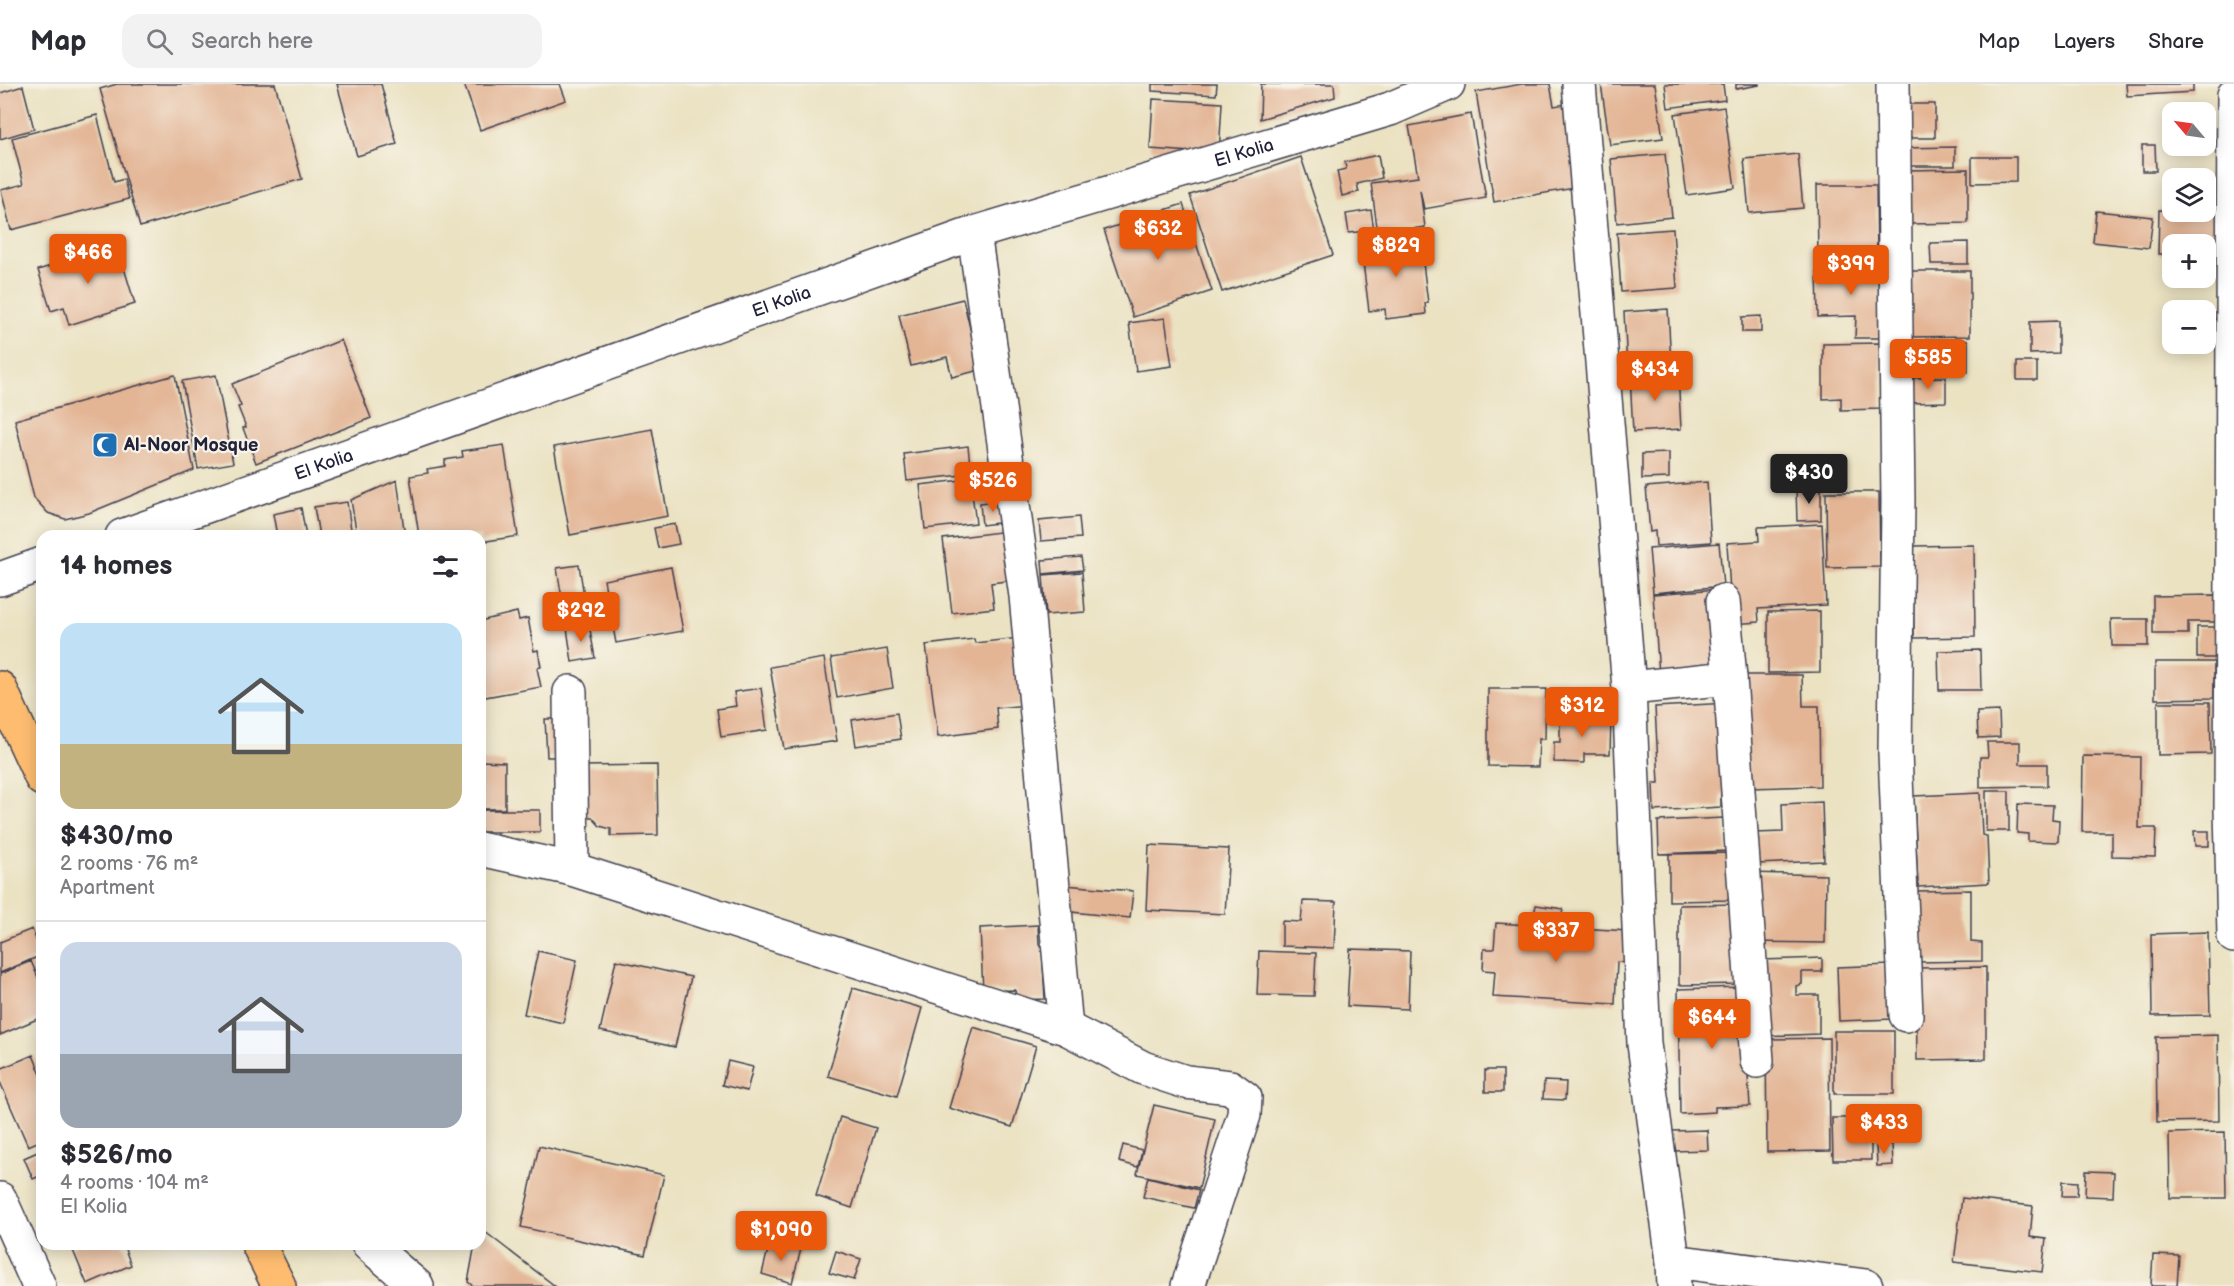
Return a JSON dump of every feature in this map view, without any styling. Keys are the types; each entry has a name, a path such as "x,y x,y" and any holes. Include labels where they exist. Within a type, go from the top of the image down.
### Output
{"main road":[{"path":"0,688 36,766"},
{"path":"261,1250 279,1286"}],"street":[{"name":"El Kolia","path":"139,530 974,233 1368,116 1448,84"},
{"path":"1579,84 1629,688 1644,1044 1674,1274 1866,1286"},
{"path":"1893,84 1898,502 1895,753 1906,1015"},
{"path":"2234,94 2231,808 2234,936"},
{"path":"974,233 1026,596 1065,1028"},
{"path":"0,579 36,566"},
{"path":"1724,601 1757,1061"},
{"path":"1629,688 1730,678"},
{"path":"570,692 572,869"},
{"path":"486,850 572,869 1065,1028 1143,1068 1186,1082 1230,1087 1245,1098 1244,1115 1188,1286"},
{"path":"0,1199 39,1286"},
{"path":"375,1250 417,1286"}],"building":[{"path":"117,84 275,84 302,179 140,227 100,89"},
{"path":"337,84 381,84 397,144 357,156"},
{"path":"464,84 560,84 566,100 480,130"},
{"path":"1152,84 1217,84 1216,95 1152,91"},
{"path":"1261,84 1334,84 1335,97 1260,119"},
{"path":"1522,84 1550,84 1554,106 1566,104 1580,187 1494,202 1476,92"},
{"path":"1601,84 1655,84 1663,138 1610,145"},
{"path":"1665,84 1723,84 1725,100 1668,108"},
{"path":"1736,84 1759,84 1759,85 1736,89"},
{"path":"2126,84 2193,84 2193,92 2127,96"},
{"path":"23,86 34,129 0,139 0,93"},
{"path":"1153,99 1222,103 1219,154 1150,149"},
{"path":"1900,104 1935,104 1935,138 1901,138"},
{"path":"1724,107 1735,188 1687,195 1675,114"},
{"path":"1471,114 1486,198 1424,209 1420,190 1425,227 1378,234 1371,183 1418,177 1409,126"},
{"path":"97,115 114,182 124,179 129,199 11,230 1,190 24,184 12,138"},
{"path":"2142,145 2155,145 2156,171 2142,171"},
{"path":"1955,147 1955,166 1905,166 1904,148"},
{"path":"1665,154 1672,217 1617,223 1611,159"},
{"path":"1798,154 1803,208 1749,213 1744,159"},
{"path":"1378,155 1382,178 1357,184 1359,192 1342,196 1337,171 1346,169 1345,162"},
{"path":"1301,157 1333,255 1222,292 1190,195"},
{"path":"1972,157 2016,157 2016,182 1972,183"},
{"path":"1968,169 1968,223 1907,224 1906,170"},
{"path":"1817,185 1876,185 1877,257 1818,258"},
{"path":"1183,204 1212,291 1133,317 1104,230"},
{"path":"1371,210 1374,230 1349,233 1346,214"},
{"path":"2159,210 2162,210 2162,222 2216,222 2216,212 2229,213 2226,256 2216,256 2216,234 2162,234 2162,254 2158,254"},
{"path":"2096,211 2153,217 2149,248 2093,242"},
{"path":"1673,229 1677,288 1621,292 1617,233"},
{"path":"1420,239 1428,303 1425,303 1426,314 1386,319 1385,309 1369,311 1361,246"},
{"path":"1968,242 1968,264 1931,264 1930,243"},
{"path":"117,245 135,304 69,325 64,307 51,311 38,270"},
{"path":"1817,266 1879,266 1880,338 1855,338 1856,316 1818,317"},
{"path":"1910,271 1970,271 1970,336 1910,337"},
{"path":"963,299 980,370 952,377 947,357 911,366 899,315"},
{"path":"1668,309 1671,364 1627,366 1624,312"},
{"path":"1761,316 1761,332 1742,332 1742,317"},
{"path":"1165,318 1172,366 1136,371 1129,323"},
{"path":"2058,321 2058,353 2030,354 2030,322"},
{"path":"341,340 371,418 256,463 243,428 246,427 238,407 241,406 232,384"},
{"path":"1968,340 1968,372 1910,373 1910,341"},
{"path":"1880,343 1881,409 1841,410 1841,398 1823,399 1823,344"},
{"path":"2017,362 2037,362 2037,380 2017,380"},
{"path":"1678,373 1681,429 1633,432 1630,376"},
{"name":"Al-Noor Mosque","path":"175,375 194,470 89,513 65,519 48,513 34,498 15,420"},
{"path":"216,375 233,463 198,469 182,381"},
{"path":"1946,377 1946,402 1910,403 1909,378"},
{"path":"652,429 668,516 570,535 554,447"},
{"path":"504,445 518,536 486,541 486,530 418,530 410,476 428,473 427,469 445,466 445,460 463,457 462,451"},
{"path":"968,446 971,474 907,481 904,454"},
{"path":"1669,453 1669,478 1642,479 1642,454"},
{"path":"970,479 976,523 925,529 920,485"},
{"path":"397,480 404,530 356,530 351,500"},
{"path":"1707,482 1711,542 1656,546 1655,531 1650,532 1646,487"},
{"path":"1796,489 1821,489 1821,520 1797,521"},
{"path":"1826,492 1879,492 1880,567 1827,568"},
{"path":"1003,501 1006,522 982,525 980,503"},
{"path":"347,502 351,530 318,530 314,507"},
{"path":"301,508 305,530 276,530 273,514"},
{"path":"1079,517 1081,538 1041,541 1039,521"},
{"path":"675,524 679,544 658,548 654,528"},
{"path":"1822,524 1826,605 1758,609 1759,622 1732,624 1727,543 1759,541 1758,527"},
{"path":"1008,531 1014,580 991,583 994,608 952,613 943,539"},
{"path":"1719,543 1723,586 1653,593 1649,549"},
{"path":"1974,545 1975,637 1914,638 1913,546"},
{"path":"1081,557 1083,570 1043,574 1042,560"},
{"path":"579,565 588,620 566,623 557,568"},
{"path":"671,567 683,631 616,643 604,580"},
{"path":"1082,572 1085,612 1046,615 1043,575"},
{"path":"1719,589 1725,669 1659,674 1653,594"},
{"path":"2215,595 2215,622 2188,622 2188,634 2153,634 2153,596"},
{"path":"1820,611 1820,672 1768,673 1768,612"},
{"path":"517,612 519,620 528,618 534,651 538,650 541,667 537,668 541,687 486,697 486,620"},
{"path":"2111,619 2148,619 2148,646 2112,646"},
{"path":"589,624 595,658 572,662 567,628"},
{"path":"2197,627 2217,627 2217,658 2197,658"},
{"path":"1019,638 1028,705 996,708 998,729 938,737 926,645 974,639 975,643"},
{"path":"887,649 893,688 837,698 831,658"},
{"path":"1980,650 1981,690 1939,690 1938,651"},
{"path":"824,658 837,741 784,749 770,667"},
{"path":"2155,662 2214,662 2214,698 2155,699"},
{"path":"1746,675 1802,675 1803,706 1819,706 1820,786 1748,788"},
{"path":"761,688 767,730 721,737 717,709 736,706 734,692"},
{"path":"1488,689 1546,689 1545,739 1539,739 1538,767 1488,766"},
{"path":"2158,702 2210,702 2211,754 2158,755"},
{"path":"1729,703 1734,793 1721,794 1721,807 1654,811 1653,783 1659,783 1655,707"},
{"path":"1999,711 2000,737 1978,738 1977,712"},
{"path":"897,713 901,739 856,746 852,720"},
{"path":"1560,716 1611,717 1610,754 1584,754 1584,763 1554,762 1554,742 1560,742"},
{"path":"545,719 566,719 566,757 547,757"},
{"path":"1987,742 2020,742 2020,764 2047,764 2047,786 1980,787 1980,757 1988,757"},
{"path":"2083,756 2140,757 2139,828 2156,828 2155,857 2112,856 2112,832 2082,832"},
{"path":"486,761 505,762 505,809 486,809"},
{"path":"657,765 658,835 611,836 611,829 600,826 592,817 583,817 582,766"},
{"path":"1986,791 2009,791 2009,831 1986,831"},
{"path":"1980,793 1982,835 1987,836 1989,883 1918,887 1914,796"},
{"path":"1822,802 1824,861 1756,864 1755,833 1783,832 1782,804"},
{"path":"2018,804 2053,805 2052,819 2059,820 2058,842 2028,841 2028,834 2017,833"},
{"path":"486,810 540,810 540,832 486,832"},
{"path":"1724,818 1726,851 1659,854 1658,821"},
{"path":"2194,831 2209,831 2209,846 2195,846"},
{"path":"1149,845 1229,849 1225,914 1146,910"},
{"path":"1731,853 1732,900 1669,901 1669,854"},
{"path":"1751,873 1826,875 1825,943 1749,942"},
{"path":"1065,885 1133,891 1130,918 1062,911"},
{"path":"1971,890 1971,942 1982,943 1982,961 1917,962 1917,891"},
{"path":"1303,901 1336,902 1334,948 1282,946 1282,921 1301,922"},
{"path":"1743,904 1744,984 1679,985 1679,905"},
{"path":"1536,905 1563,909 1560,924 1533,919"},
{"path":"1496,923 1628,931 1626,963 1617,962 1615,1004 1493,997 1495,971 1483,970 1484,949 1494,949"},
{"path":"1038,925 1039,945 1042,946 1045,999 1016,1000 1015,990 983,991 980,928"},
{"path":"32,929 36,939 36,958 0,973 0,942"},
{"path":"2208,932 2210,1015 2152,1016 2151,934"},
{"path":"1350,949 1410,951 1408,1009 1347,1006"},
{"path":"538,951 577,960 563,1023 524,1014"},
{"path":"1259,951 1316,953 1314,996 1257,995"},
{"path":"1822,958 1822,972 1802,972 1802,984 1796,986 1796,995 1819,995 1819,1034 1762,1036 1760,960"},
{"path":"616,960 691,977 675,1047 600,1031"},
{"path":"31,961 36,973 36,1020 0,1035 0,974"},
{"path":"1892,965 1893,1019 1839,1021 1837,967"},
{"path":"1986,967 1986,1059 1917,1060 1916,968"},
{"path":"1742,987 1750,1106 1715,1107 1715,1112 1680,1114 1678,989"},
{"path":"853,988 922,1008 897,1096 828,1076"},
{"path":"973,1027 1036,1046 1012,1127 949,1108"},
{"path":"1834,1031 1894,1031 1894,1094 1834,1094"},
{"path":"2218,1035 2219,1121 2157,1122 2156,1037"},
{"path":"1829,1038 1830,1151 1767,1152 1766,1039"},
{"path":"33,1055 36,1062 36,1143 28,1146 0,1082 0,1069"},
{"path":"728,1061 753,1067 747,1091 722,1085"},
{"path":"1485,1070 1503,1070 1503,1092 1485,1092"},
{"path":"1544,1081 1566,1082 1565,1100 1543,1099"},
{"path":"1154,1105 1215,1119 1199,1188 1137,1174"},
{"path":"840,1117 876,1128 852,1208 816,1196"},
{"path":"1832,1118 1871,1118 1871,1160 1833,1160"},
{"path":"1707,1130 1708,1150 1672,1151 1672,1131"},
{"path":"2225,1132 2226,1198 2170,1198 2169,1133"},
{"path":"1876,1144 1892,1144 1893,1165 1877,1166"},
{"path":"1123,1145 1142,1150 1138,1167 1119,1162"},
{"path":"539,1146 664,1175 645,1255 521,1227"},
{"path":"36,1153 36,1178 33,1179 24,1158"},
{"path":"2086,1171 2114,1172 2113,1197 2085,1196"},
{"path":"1148,1177 1199,1190 1194,1208 1143,1197"},
{"path":"2063,1181 2078,1182 2077,1196 2062,1196"},
{"path":"1962,1198 2033,1206 2030,1237 2046,1239 2042,1272 1954,1262"},
{"path":"486,1233 555,1286 473,1286 468,1282 474,1250 486,1250"},
{"path":"770,1241 801,1249 792,1283 762,1274"},
{"path":"73,1250 125,1250 131,1265 87,1284"},
{"path":"836,1251 861,1259 854,1280 829,1273"},
{"path":"2153,1255 2179,1256 2177,1286 2151,1286"}],"place":[{"name":"Al-Noor Mosque","path":"105,445"}]}
